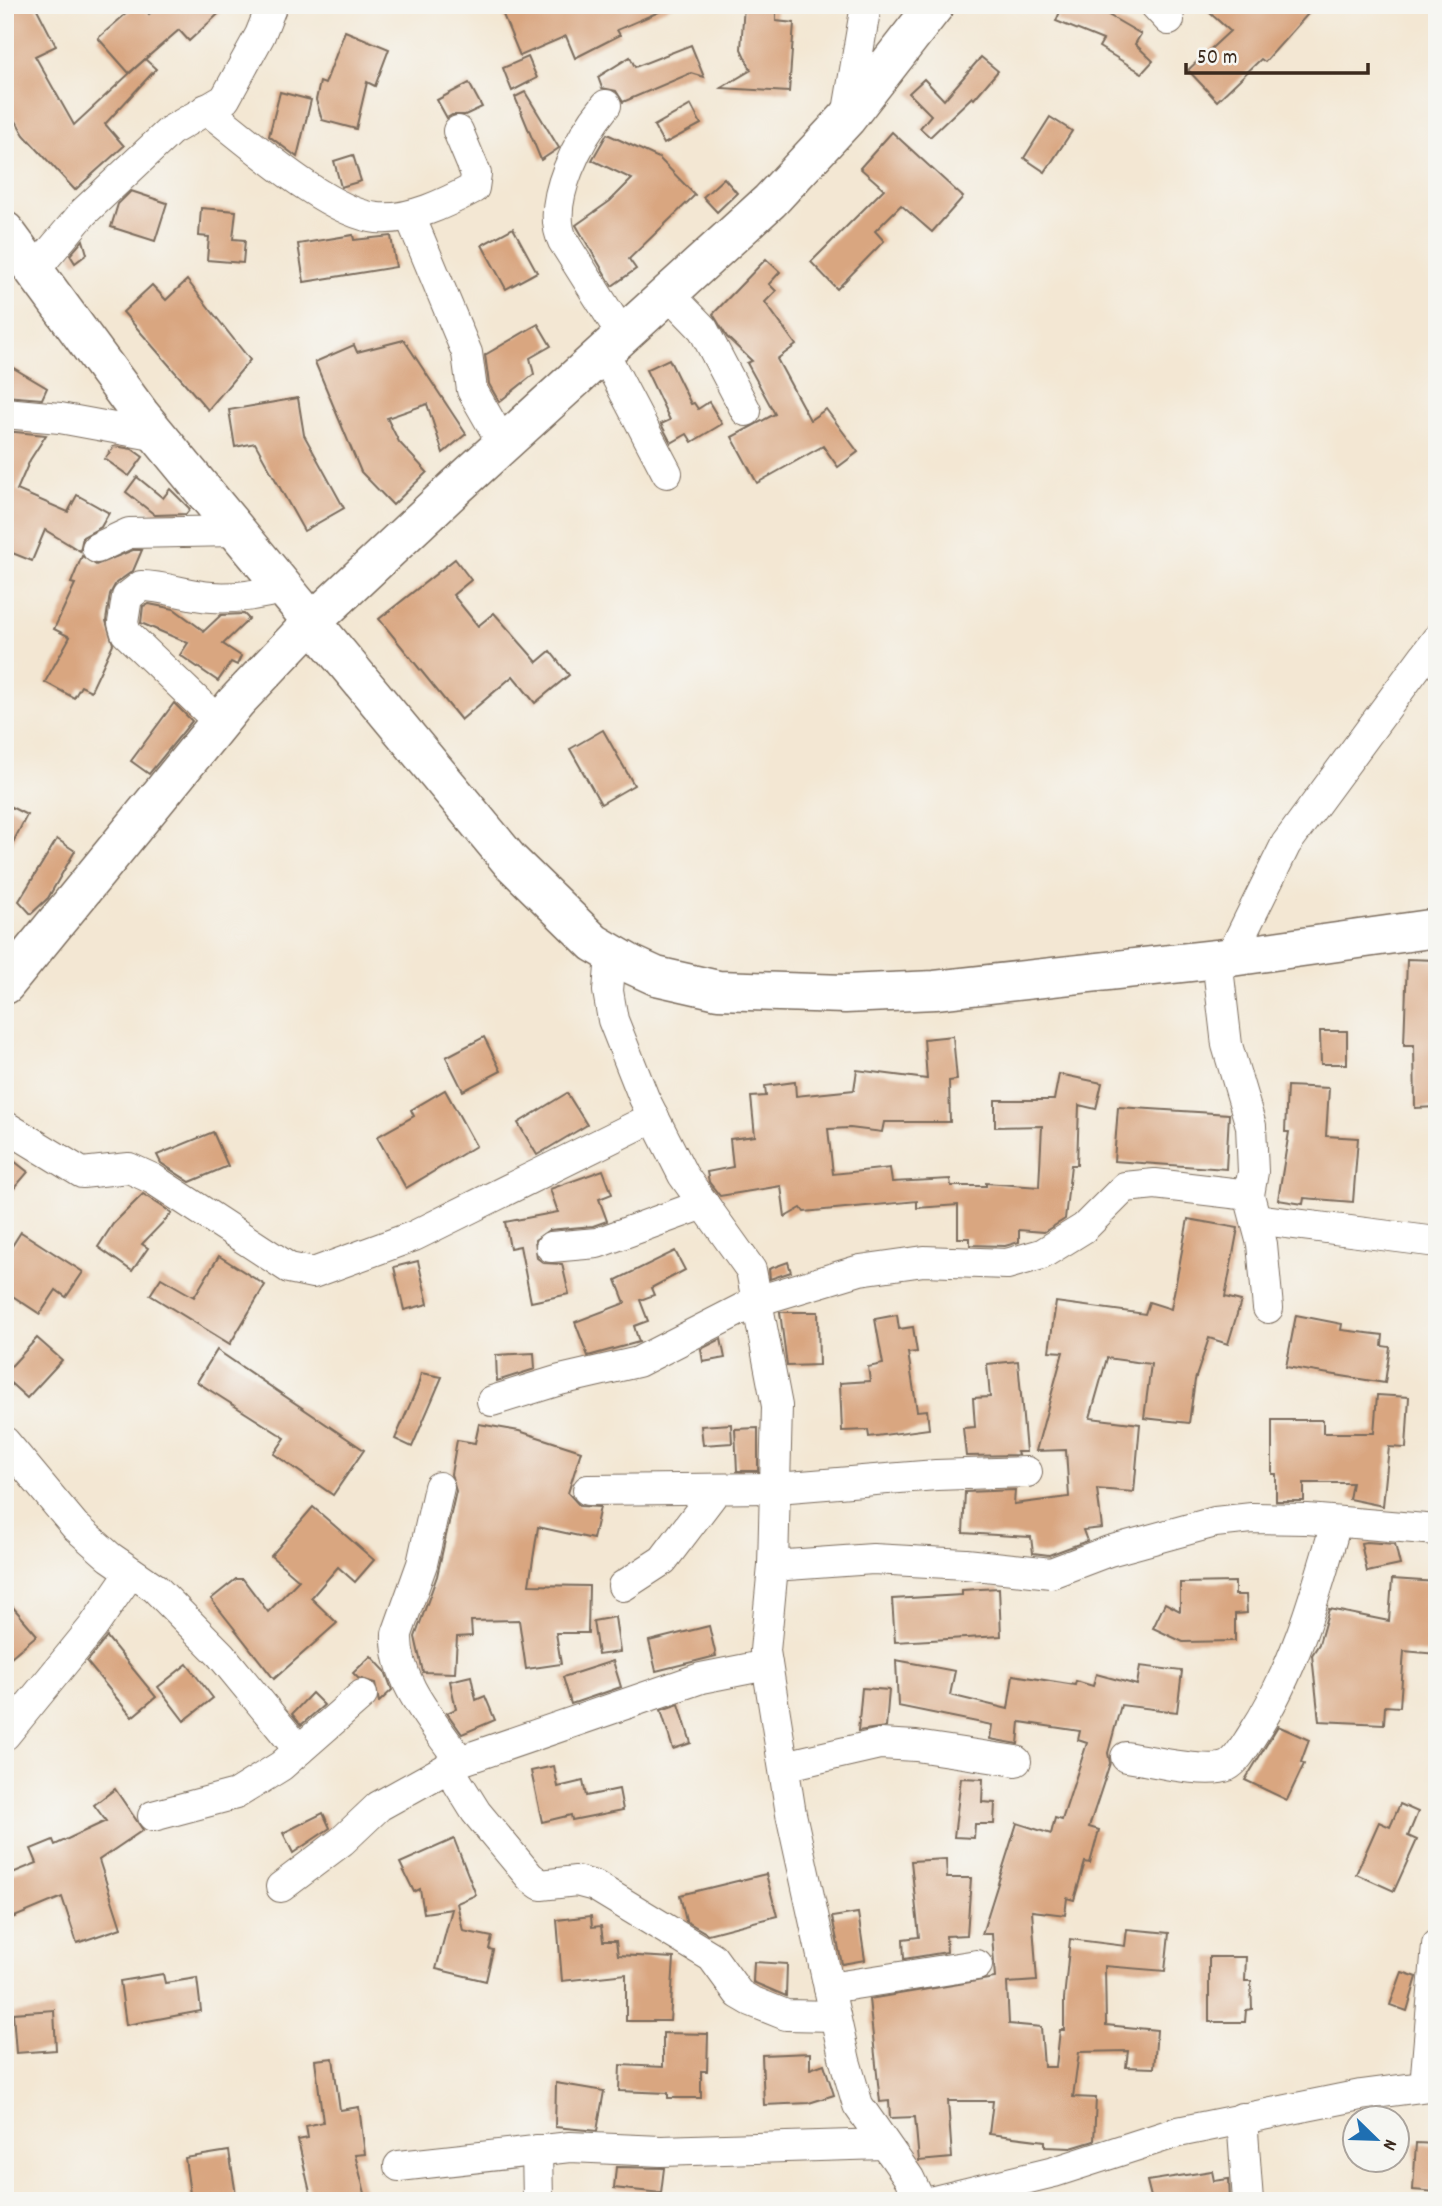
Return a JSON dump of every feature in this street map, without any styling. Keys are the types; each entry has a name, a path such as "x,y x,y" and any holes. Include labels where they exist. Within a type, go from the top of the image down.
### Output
{"main road":[{"path":"5,985 220,723 311,623 502,444 770,201 846,118 926,18"},
{"path":"5,231 158,436 510,861 558,912 611,955 656,976 718,989 845,994 1001,985 1224,958 1437,928"}],"street":[{"path":"34,271 84,212 170,131 225,99 260,35 272,5"},
{"path":"846,118 864,18 926,18"},
{"path":"606,105 592,122 571,160 561,192 557,226 614,344 667,473"},
{"path":"206,108 294,176 331,200 376,218 410,216 474,188 476,174 458,131"},
{"path":"410,216 467,353 472,390 502,444"},
{"path":"669,294 703,329 746,411"},
{"path":"5,412 60,418 158,436"},
{"path":"97,548 129,533 237,531"},
{"path":"220,723 126,633 123,623 127,597 141,586 161,586 211,597 247,597 284,589"},
{"path":"1268,1308 1262,1244 1253,1207 1251,1126 1227,1045 1224,958 1286,844 1437,639"},
{"path":"611,955 608,991 613,1020 654,1117 683,1175 751,1270 777,1406 777,1488 765,1651 791,1814 832,2002 858,2105 909,2178 920,2201"},
{"path":"5,1126 82,1173 129,1168 153,1179 289,1268 313,1273 438,1225 654,1117"},
{"path":"492,1401 560,1380 638,1362 757,1301 860,1270 924,1261 1007,1264 1042,1254 1084,1228 1125,1187 1155,1184 1253,1207 1437,1242"},
{"path":"551,1247 597,1243 704,1204"},
{"path":"5,1442 75,1526 155,1588 221,1655 299,1750"},
{"path":"588,1490 777,1488 936,1475 1027,1472"},
{"path":"439,1487 422,1563 397,1634 398,1661 454,1764 476,1812 530,1877 541,1885 576,1881 594,1886 712,1957 739,1994 786,2015 977,1965"},
{"path":"623,1586 663,1560 717,1489"},
{"path":"773,1566 873,1559 966,1564 1051,1573 1109,1551 1215,1522 1252,1518 1437,1530"},
{"path":"1126,1757 1210,1768 1228,1766 1242,1752 1270,1709 1289,1668 1336,1523"},
{"path":"5,1735 93,1627 131,1572"},
{"path":"281,1887 342,1841 379,1806 454,1764 701,1678 767,1665"},
{"path":"153,1816 236,1794 281,1766 362,1695"},
{"path":"784,1766 880,1744 916,1745 1016,1761"},
{"path":"934,2201 1054,2172 1178,2132 1431,2085 1437,1945"},
{"path":"1242,2118 1248,2201"},
{"path":"399,2166 570,2147 661,2151 884,2144"},
{"path":"537,2150 538,2201"}],"building":[{"path":"20,5 35,5 56,46 35,56 74,125 145,59 156,69 105,124 124,146 75,190 24,135 5,102 5,13"},
{"path":"136,5 141,5 149,14 159,5 228,5 189,41 179,30 129,73 98,38"},
{"path":"499,5 675,5 617,30 620,35 575,58 566,36 520,56"},
{"path":"744,5 776,5 776,21 794,23 789,92 721,88 751,70 741,49"},
{"path":"1063,5 1091,5 1141,34 1135,44 1153,61 1142,73 1099,47 1103,40 1056,21"},
{"path":"1201,5 1316,5 1265,62 1261,59 1217,101 1188,70 1230,31"},
{"path":"345,31 389,49 375,86 367,82 356,129 322,120 316,100 320,82 325,84"},
{"path":"691,45 704,77 691,73 623,102 616,91 602,88 598,77 630,57 635,67"},
{"path":"528,57 537,78 512,91 503,68"},
{"path":"981,57 998,71 974,99 972,97 930,137 920,128 931,115 909,93 924,79 944,100"},
{"path":"469,83 482,107 465,115 452,115 447,118 437,100"},
{"path":"280,92 311,100 297,157 269,136"},
{"path":"525,92 559,148 541,160 515,97"},
{"path":"691,105 701,124 664,144 654,126"},
{"path":"1050,117 1072,131 1045,172 1024,158"},
{"path":"892,132 963,197 932,232 901,205 875,231 884,241 837,289 811,262 884,189 860,168"},
{"path":"607,134 659,158 695,195 629,259 636,269 612,286 576,225 610,201 632,179 592,160"},
{"path":"353,155 361,181 341,187 334,161"},
{"path":"724,178 737,193 717,212 703,197"},
{"path":"131,191 167,203 155,241 111,227 118,204"},
{"path":"201,208 236,211 233,239 245,240 243,263 207,260 209,237 199,236"},
{"path":"513,228 537,272 506,289 482,245"},
{"path":"353,235 354,240 391,236 396,267 304,282 298,244"},
{"path":"83,240 87,254 75,263 70,255"},
{"path":"766,259 780,272 769,284 776,291 765,302 796,345 777,359 810,420 826,409 858,452 838,467 823,446 757,483 732,437 775,414 747,363 752,361 727,337 713,314"},
{"path":"187,280 250,360 208,410 123,312 152,285 166,300"},
{"path":"538,324 551,346 530,358 534,374 499,402 489,384 485,355"},
{"path":"404,340 466,434 443,453 427,404 387,418 399,442 427,472 393,505 361,472 315,362 354,345 357,352"},
{"path":"669,359 691,404 694,403 698,409 709,402 722,424 692,442 687,434 671,443 661,424 670,420 646,370"},
{"path":"5,363 47,388 42,399 5,396"},
{"path":"298,398 304,435 344,508 304,531 255,443 235,447 229,410"},
{"path":"5,431 46,435 30,460 17,490 68,512 77,495 109,513 101,527 83,537 80,551 45,530 32,561 5,550"},
{"path":"114,446 132,449 143,457 129,476 105,459"},
{"path":"137,477 163,498 170,489 190,509 186,514 155,515 126,492"},
{"path":"133,550 142,550 133,571 116,583 110,594 106,621 113,644 91,691 81,686 74,698 45,682 70,637 54,629 75,584 71,583 82,556 96,565"},
{"path":"455,559 471,580 453,595 478,626 494,613 537,662 550,651 569,675 535,703 513,676 461,720 379,619"},
{"path":"149,604 174,609 204,631 221,615 244,614 249,619 223,644 241,656 237,665 231,662 218,681 180,655 188,643 141,623 143,606"},
{"path":"174,703 192,721 149,774 131,761"},
{"path":"603,730 634,785 601,804 570,749"},
{"path":"5,804 27,815 5,858"},
{"path":"57,839 75,851 48,898 31,914 19,901"},
{"path":"1407,959 1437,960 1437,1107 1415,1108 1414,1045 1404,1045"},
{"path":"1320,1031 1347,1031 1347,1064 1321,1064"},
{"path":"953,1036 957,1080 949,1081 950,1122 884,1122 882,1132 850,1128 828,1129 833,1174 890,1168 892,1182 950,1179 951,1186 986,1186 986,1183 1039,1187 1042,1126 995,1127 995,1100 1054,1100 1059,1074 1102,1083 1096,1109 1079,1105 1077,1165 1071,1165 1065,1219 1044,1232 1019,1230 1019,1242 1005,1246 970,1245 970,1238 958,1238 958,1205 917,1208 917,1201 804,1212 801,1208 785,1217 781,1186 720,1196 709,1182 707,1172 733,1167 730,1139 755,1136 751,1097 766,1096 765,1086 795,1082 796,1096 854,1090 857,1070 927,1079 924,1039"},
{"path":"484,1037 501,1071 463,1091 446,1057"},
{"path":"1287,1086 1329,1088 1326,1136 1358,1138 1353,1202 1304,1198 1303,1204 1278,1200 1289,1132 1285,1132"},
{"path":"445,1090 476,1146 406,1188 377,1137 414,1116 411,1110"},
{"path":"567,1093 587,1125 537,1155 518,1123"},
{"path":"1118,1107 1229,1114 1226,1169 1114,1161"},
{"path":"213,1132 228,1166 190,1182 161,1163 157,1155"},
{"path":"5,1154 28,1172 5,1199"},
{"path":"603,1170 612,1194 599,1199 607,1221 593,1226 549,1230 535,1240 537,1258 544,1263 562,1264 569,1294 531,1302 520,1246 510,1248 505,1222 558,1212 550,1189"},
{"path":"143,1194 172,1213 142,1244 148,1248 132,1271 98,1247 113,1224"},
{"path":"1188,1219 1238,1228 1225,1297 1241,1301 1228,1344 1209,1338 1195,1380 1189,1423 1144,1418 1151,1364 1107,1358 1090,1418 1140,1424 1134,1492 1097,1489 1102,1528 1083,1530 1087,1541 1049,1555 1033,1553 1031,1537 963,1533 965,1492 1015,1490 1014,1504 1069,1497 1066,1450 1036,1451 1063,1352 1049,1351 1056,1302 1145,1314 1149,1302 1171,1309"},
{"path":"21,1232 83,1272 66,1297 56,1290 40,1314 5,1291 5,1257"},
{"path":"675,1251 685,1270 651,1288 654,1295 640,1300 648,1321 634,1326 639,1342 588,1356 575,1322 625,1303 616,1280"},
{"path":"219,1256 265,1285 230,1344 150,1295 161,1278 194,1297"},
{"path":"418,1261 428,1304 404,1310 394,1267"},
{"path":"788,1262 791,1272 770,1279 769,1269"},
{"path":"780,1312 818,1312 819,1365 787,1366"},
{"path":"897,1315 899,1329 913,1327 917,1352 908,1353 917,1411 927,1410 929,1429 869,1437 868,1430 842,1431 840,1383 870,1381 868,1367 883,1364 875,1319"},
{"path":"1296,1315 1342,1324 1341,1330 1383,1335 1382,1346 1390,1347 1385,1383 1286,1367"},
{"path":"37,1338 62,1360 27,1398 5,1378 5,1373"},
{"path":"721,1339 725,1358 703,1362 701,1349"},
{"path":"217,1350 364,1450 333,1495 274,1454 285,1438 197,1382"},
{"path":"534,1353 535,1369 497,1381 496,1355"},
{"path":"1018,1361 1026,1452 1017,1452 1018,1455 966,1456 963,1428 975,1427 973,1398 990,1397 987,1364"},
{"path":"421,1373 442,1377 412,1447 395,1439"},
{"path":"1377,1395 1409,1397 1406,1448 1389,1447 1383,1506 1349,1499 1352,1483 1304,1483 1304,1501 1276,1501 1276,1474 1272,1474 1272,1420 1323,1420 1323,1433 1374,1433"},
{"path":"479,1424 519,1431 581,1451 568,1493 580,1506 600,1507 593,1539 538,1527 529,1585 589,1586 588,1633 556,1633 561,1664 526,1669 519,1620 471,1621 472,1636 457,1637 455,1673 423,1672 415,1637 437,1576 456,1491 451,1474 457,1440 475,1443"},
{"path":"731,1424 732,1443 703,1445 701,1426"},
{"path":"758,1428 758,1471 737,1471 735,1429"},
{"path":"313,1507 374,1560 355,1582 338,1567 311,1598 337,1623 274,1679 211,1599 236,1579 243,1579 268,1612 299,1580 271,1556"},
{"path":"1361,1543 1395,1544 1400,1565 1367,1572"},
{"path":"1392,1579 1437,1582 1437,1654 1404,1651 1400,1707 1385,1706 1384,1724 1319,1721 1312,1655 1319,1644 1329,1609 1389,1621"},
{"path":"1235,1582 1235,1595 1246,1595 1247,1613 1235,1614 1235,1641 1183,1642 1153,1628 1165,1603 1180,1611 1180,1583"},
{"path":"999,1588 1001,1636 895,1642 892,1599 962,1595 962,1590"},
{"path":"5,1598 37,1635 5,1662"},
{"path":"615,1617 620,1652 598,1655 593,1621"},
{"path":"709,1626 716,1656 656,1671 649,1641"},
{"path":"107,1637 156,1697 132,1717 87,1662"},
{"path":"371,1656 385,1671 392,1690 379,1702 375,1683 358,1678 353,1673"},
{"path":"896,1660 955,1671 950,1695 1008,1709 1013,1675 1075,1685 1076,1681 1093,1686 1096,1674 1137,1685 1140,1666 1182,1671 1177,1712 1121,1705 1108,1753 1110,1763 1089,1827 1099,1830 1090,1863 1085,1862 1074,1900 1067,1898 1065,1915 1032,1911 1037,1981 1007,1983 1009,2024 1041,2027 1044,2067 1056,2067 1060,2030 1064,2030 1070,1939 1125,1946 1127,1929 1169,1933 1165,1971 1105,1966 1106,2025 1157,2030 1154,2068 1126,2067 1128,2051 1079,2052 1073,2097 1096,2098 1094,2141 1071,2148 1045,2147 1045,2141 989,2134 993,2101 948,2101 952,2158 919,2161 915,2117 890,2118 889,2101 880,2102 869,1999 995,1978 992,1934 982,1934 1017,1823 1051,1834 1055,1818 1062,1820 1087,1743 1078,1740 1080,1731 1020,1722 1018,1744 990,1739 992,1725 898,1706"},
{"path":"613,1661 621,1687 571,1704 563,1677"},
{"path":"187,1664 213,1698 184,1721 158,1687"},
{"path":"471,1676 476,1700 485,1696 495,1720 462,1734 447,1713 456,1709 450,1681"},
{"path":"862,1688 889,1690 886,1727 858,1731"},
{"path":"312,1693 324,1705 301,1725 292,1714"},
{"path":"679,1704 691,1743 673,1749 661,1710"},
{"path":"1278,1726 1309,1740 1301,1762 1304,1764 1287,1800 1245,1780"},
{"path":"554,1766 558,1787 583,1781 586,1796 619,1789 623,1810 572,1820 571,1815 542,1822 531,1771"},
{"path":"961,1778 983,1779 982,1802 995,1803 994,1824 975,1824 974,1838 954,1837"},
{"path":"115,1789 143,1830 99,1860 121,1928 77,1943 62,1897 5,1921 5,1876 37,1863 31,1849 53,1840 55,1845 106,1821 94,1805"},
{"path":"1400,1804 1418,1812 1408,1836 1417,1840 1394,1891 1356,1874 1379,1822 1390,1827"},
{"path":"323,1813 330,1828 293,1853 283,1833"},
{"path":"454,1839 476,1895 457,1903 463,1931 492,1937 489,1949 493,1950 486,1981 436,1969 452,1909 424,1913 420,1889 414,1892 400,1863"},
{"path":"946,1859 947,1878 971,1878 967,1935 946,1936 947,1952 904,1959 903,1939 919,1937 911,1861"},
{"path":"766,1874 777,1916 708,1934 686,1921 680,1895"},
{"path":"858,1913 865,1960 842,1964 832,1917"},
{"path":"591,1916 592,1927 601,1926 603,1941 616,1941 618,1955 674,1958 670,2021 626,2021 626,1974 562,1981 557,1920"},
{"path":"1209,1957 1246,1957 1245,1981 1251,1981 1252,2009 1246,2010 1245,2022 1209,2022"},
{"path":"754,1962 787,1964 786,1996 753,1982"},
{"path":"1402,1972 1417,1977 1407,2011 1390,2005"},
{"path":"163,1974 165,1983 197,1978 201,2011 126,2025 120,1981"},
{"path":"54,2010 56,2050 16,2053 13,2013"},
{"path":"663,2033 708,2034 707,2071 701,2071 701,2098 668,2098 668,2093 619,2091 620,2065 663,2067"},
{"path":"810,2053 810,2069 824,2064 834,2095 809,2103 764,2105 762,2055"},
{"path":"333,2058 340,2110 359,2107 365,2154 355,2155 367,2201 312,2201 298,2140 308,2138 306,2126 323,2122 315,2060"},
{"path":"556,2083 604,2091 597,2131 555,2127"},
{"path":"1416,2143 1437,2144 1437,2192 1413,2190"},
{"path":"229,2151 237,2201 217,2201 217,2198 191,2201 185,2158"},
{"path":"616,2167 664,2168 661,2193 614,2188"},
{"path":"1212,2171 1214,2181 1229,2179 1230,2201 1152,2201 1147,2181"}]}
